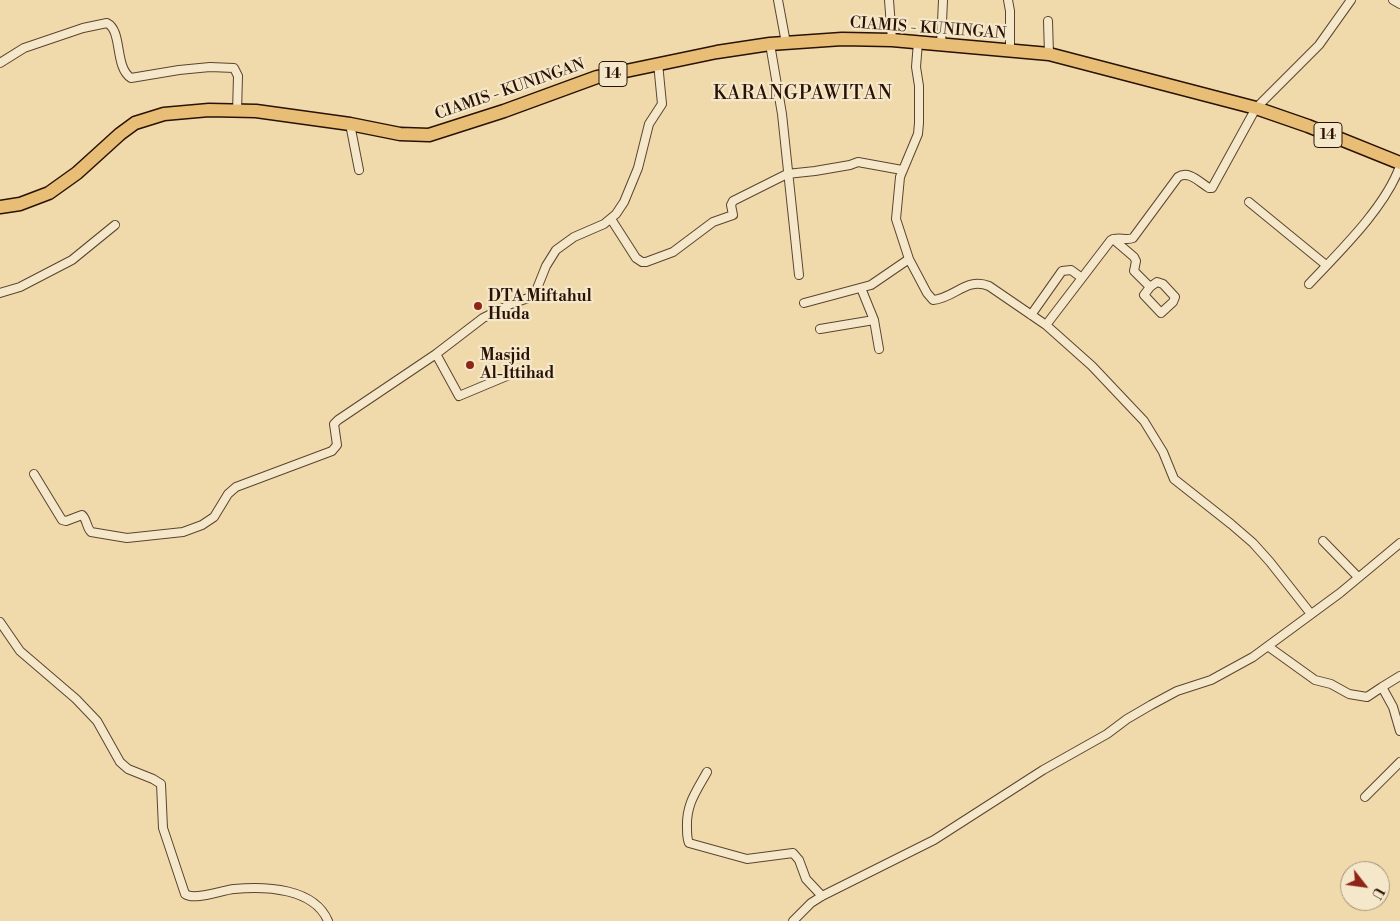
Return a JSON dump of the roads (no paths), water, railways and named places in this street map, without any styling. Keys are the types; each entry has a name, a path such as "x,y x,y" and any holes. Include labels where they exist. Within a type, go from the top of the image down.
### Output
{"highway":[{"name":"CIAMIS - KUNINGAN","path":"0,207 20,204 50,193 78,173 128,128 144,119 174,112 209,110 256,112 350,124 400,134 435,134 597,77 717,52 770,44 842,39 892,40 1048,54 1256,108 1318,130 1400,165"}],"street":[{"path":"778,0 786,43"},
{"path":"889,0 892,40"},
{"path":"941,45 943,0"},
{"path":"1008,0 1010,11 1010,51"},
{"path":"1113,239 1129,240 1133,238 1180,176 1188,175 1212,188 1256,108 1319,45 1351,0"},
{"path":"1394,0 1400,4"},
{"path":"1048,20 1048,54"},
{"path":"0,63 29,46 83,28 107,23 114,29 124,72 131,78 178,70 210,67 234,68 238,76 237,112"},
{"path":"918,42 916,67 919,86 918,134 902,170 897,193 896,220 909,258 927,293 933,300 946,297 970,284 982,283 1046,326 1083,358 1138,414 1162,452 1174,479 1253,543 1311,614"},
{"path":"770,44 782,114 787,174 800,275"},
{"path":"34,474 56,512 64,521 82,515 90,531 122,538 183,532 202,525 214,517 228,494 236,488 332,451 337,445 334,424 338,420 436,354 483,318 511,304 531,298 556,250 574,237 598,228 611,220 631,188 649,124 662,104 658,63"},
{"path":"350,124 359,170"},
{"path":"611,220 636,258 646,262 672,252 713,222 733,215 730,205 733,201 787,174 816,171 858,162 902,170"},
{"path":"1309,284 1387,193 1400,165"},
{"path":"1249,202 1326,265"},
{"path":"0,293 20,286 72,260 115,225"},
{"path":"1046,326 1113,239"},
{"path":"1113,239 1134,257 1136,261 1134,271 1150,287"},
{"path":"804,303 871,285 909,258"},
{"path":"1031,315 1062,271 1071,270 1082,278"},
{"path":"861,288 874,320 879,349"},
{"path":"820,329 874,320"},
{"path":"436,354 459,396 514,373"},
{"path":"1323,541 1358,577"},
{"path":"794,921 822,896 934,840 1043,770 1107,734 1151,705 1177,691 1211,680 1269,647 1400,543"},
{"path":"0,622 20,651 76,699 98,721 120,762 128,769 161,784 163,828 185,894 192,897 250,888 291,893 314,901 321,908 328,921"},
{"path":"1269,647 1316,680 1331,684 1349,694 1367,696 1400,676"},
{"path":"1382,687 1393,707 1400,731"},
{"path":"1364,797 1400,762"},
{"path":"707,772 689,803 686,814 687,839 690,844 747,859 793,853 799,860 806,879 822,896"}],"place":[{"name":"DTA Miftahul Huda","path":"478,306"},
{"name":"Masjid Al-Ittihad","path":"470,365"}],"district":[{"name":"KARANGPAWITAN","path":"803,94"}]}
